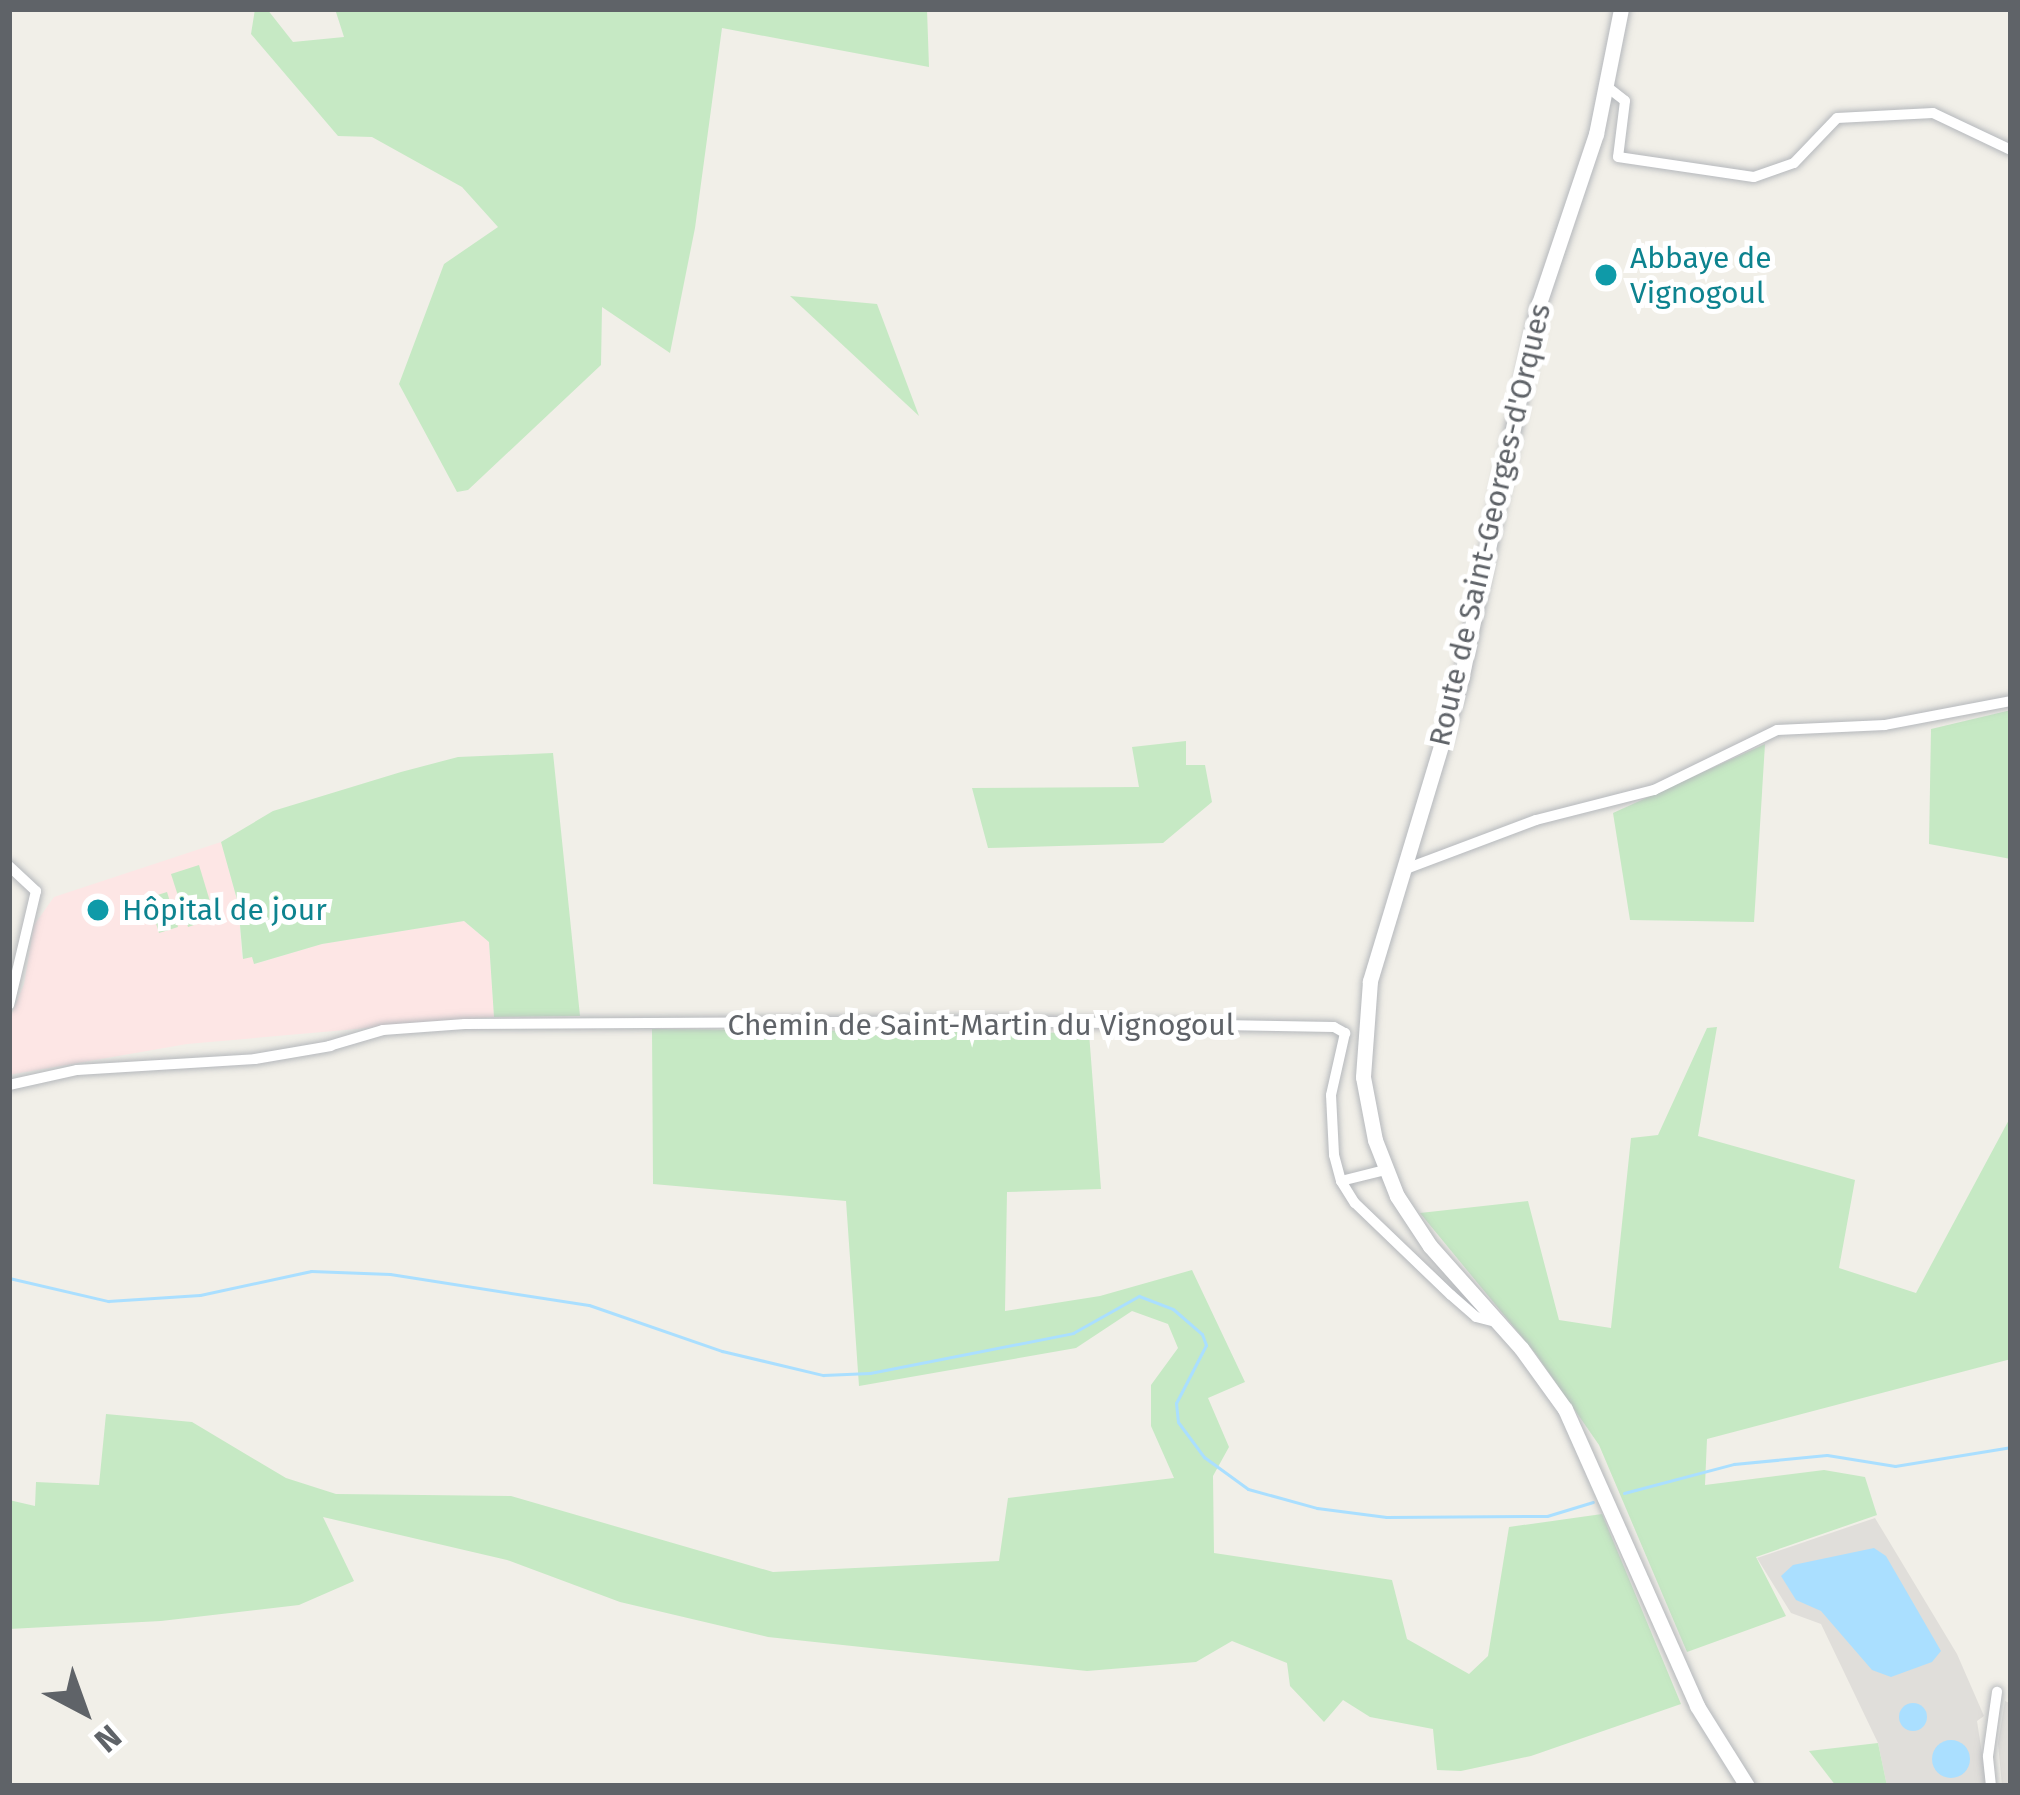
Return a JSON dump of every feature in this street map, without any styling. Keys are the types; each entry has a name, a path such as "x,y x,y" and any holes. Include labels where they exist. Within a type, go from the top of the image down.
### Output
{"street":[{"name":"Route de Saint-Georges-d'Orques","path":"1621,9 1606,86 1539,303 1462,676 1370,981 1362,1051 1367,1108 1385,1170 1430,1246 1565,1409 1586,1445 1696,1706 1747,1786"},
{"path":"1606,86 1625,101 1618,157 1754,177 1794,163 1837,118 1934,113 2011,150"},
{"path":"1402,870 1536,820 1654,790 1777,730 1885,725 2011,701"},
{"path":"9,866 35,891 9,1005"},
{"name":"Chemin de Saint-Martin du Vignogoul","path":"9,1085 76,1070 255,1059 329,1046 383,1030 465,1024 994,1021 1334,1027 1345,1033 1331,1095 1334,1155 1341,1181"},
{"path":"1385,1170 1341,1181 1355,1203 1451,1295 1476,1317 1497,1322"},
{"path":"1991,1786 1988,1756 1997,1692"}],"shaded area":[{"path":"221,842 238,903 242,958 252,957 255,964 322,944 464,921 489,942 494,1017 187,1044 9,1075 12,1013 24,984 34,925 54,897"},
{"path":"1875,1518 1957,1654 1984,1716 1977,1721 1987,1786 1887,1786 1878,1743 1821,1624 1791,1613 1757,1558"},
{"path":"2005,1701 2011,1704 2011,1786 2002,1786 1998,1743"}],"green space":[{"path":"255,9 267,9 293,42 344,37 335,9 927,9 929,67 722,28 695,228 670,353 602,307 601,365 468,490 457,492 399,384 444,264 498,227 462,187 372,137 338,136 251,34"},
{"path":"790,296 877,304 919,416"},
{"path":"2011,710 2011,859 1929,844 1931,729"},
{"path":"1186,741 1186,765 1205,765 1212,802 1163,843 988,848 972,788 1139,787 1132,747"},
{"path":"1765,744 1754,922 1630,920 1613,813"},
{"path":"553,753 580,1016 494,1017 489,942 464,921 322,944 254,964 252,957 243,959 238,903 221,842 273,811 401,772 458,757"},
{"path":"199,865 215,918 188,927 171,874"},
{"path":"167,892 178,927 159,933 148,898"},
{"path":"1717,1027 1698,1136 1855,1180 1839,1268 1916,1293 2011,1116 2011,1359 1707,1439 1705,1485 1824,1470 1865,1477 1877,1515 1756,1557 1786,1616 1687,1652 1599,1445 1536,1354 1420,1213 1528,1201 1559,1320 1611,1328 1631,1138 1658,1135 1707,1028"},
{"path":"652,1029 1089,1033 1101,1189 1007,1192 1005,1311 1100,1296 1192,1270 1245,1382 1208,1398 1229,1447 1213,1476 1214,1553 1392,1580 1407,1639 1469,1674 1488,1656 1509,1527 1602,1514 1681,1704 1531,1756 1461,1771 1437,1770 1433,1729 1370,1717 1343,1700 1324,1722 1290,1686 1287,1663 1232,1641 1196,1662 1087,1671 768,1637 620,1602 507,1560 323,1517 354,1581 299,1605 161,1621 9,1629 9,1500 35,1506 36,1482 99,1485 106,1414 192,1422 286,1478 336,1494 511,1496 773,1572 999,1561 1008,1498 1174,1478 1151,1426 1151,1385 1178,1348 1168,1324 1132,1311 1076,1348 859,1386 846,1201 653,1184"},
{"path":"1878,1743 1887,1786 1836,1786 1809,1751"}],"water":[{"path":"1874,1548 1886,1556 1941,1651 1932,1662 1891,1677 1872,1670 1821,1611 1796,1600 1781,1576 1793,1565"},
{"path":"1913,1703 1923,1707 1927,1717 1923,1727 1913,1731 1903,1727 1899,1717 1903,1707"},
{"path":"1951,1740 1965,1745 1970,1759 1965,1773 1951,1778 1937,1773 1932,1759 1937,1745"}],"waterway":[{"path":"9,1278 108,1301 200,1295 311,1271 390,1274 589,1305 722,1351 823,1375 870,1373 1073,1333 1139,1296 1173,1309 1202,1334 1206,1345 1176,1403 1178,1422 1204,1457 1248,1489 1317,1508 1386,1517 1547,1516 1593,1502"},
{"path":"1624,1493 1734,1464 1827,1455 1895,1466 2011,1447"}],"place":[{"name":"Abbaye de Vignogoul","path":"1606,275"},
{"name":"Hôpital de jour","path":"98,910"}]}
